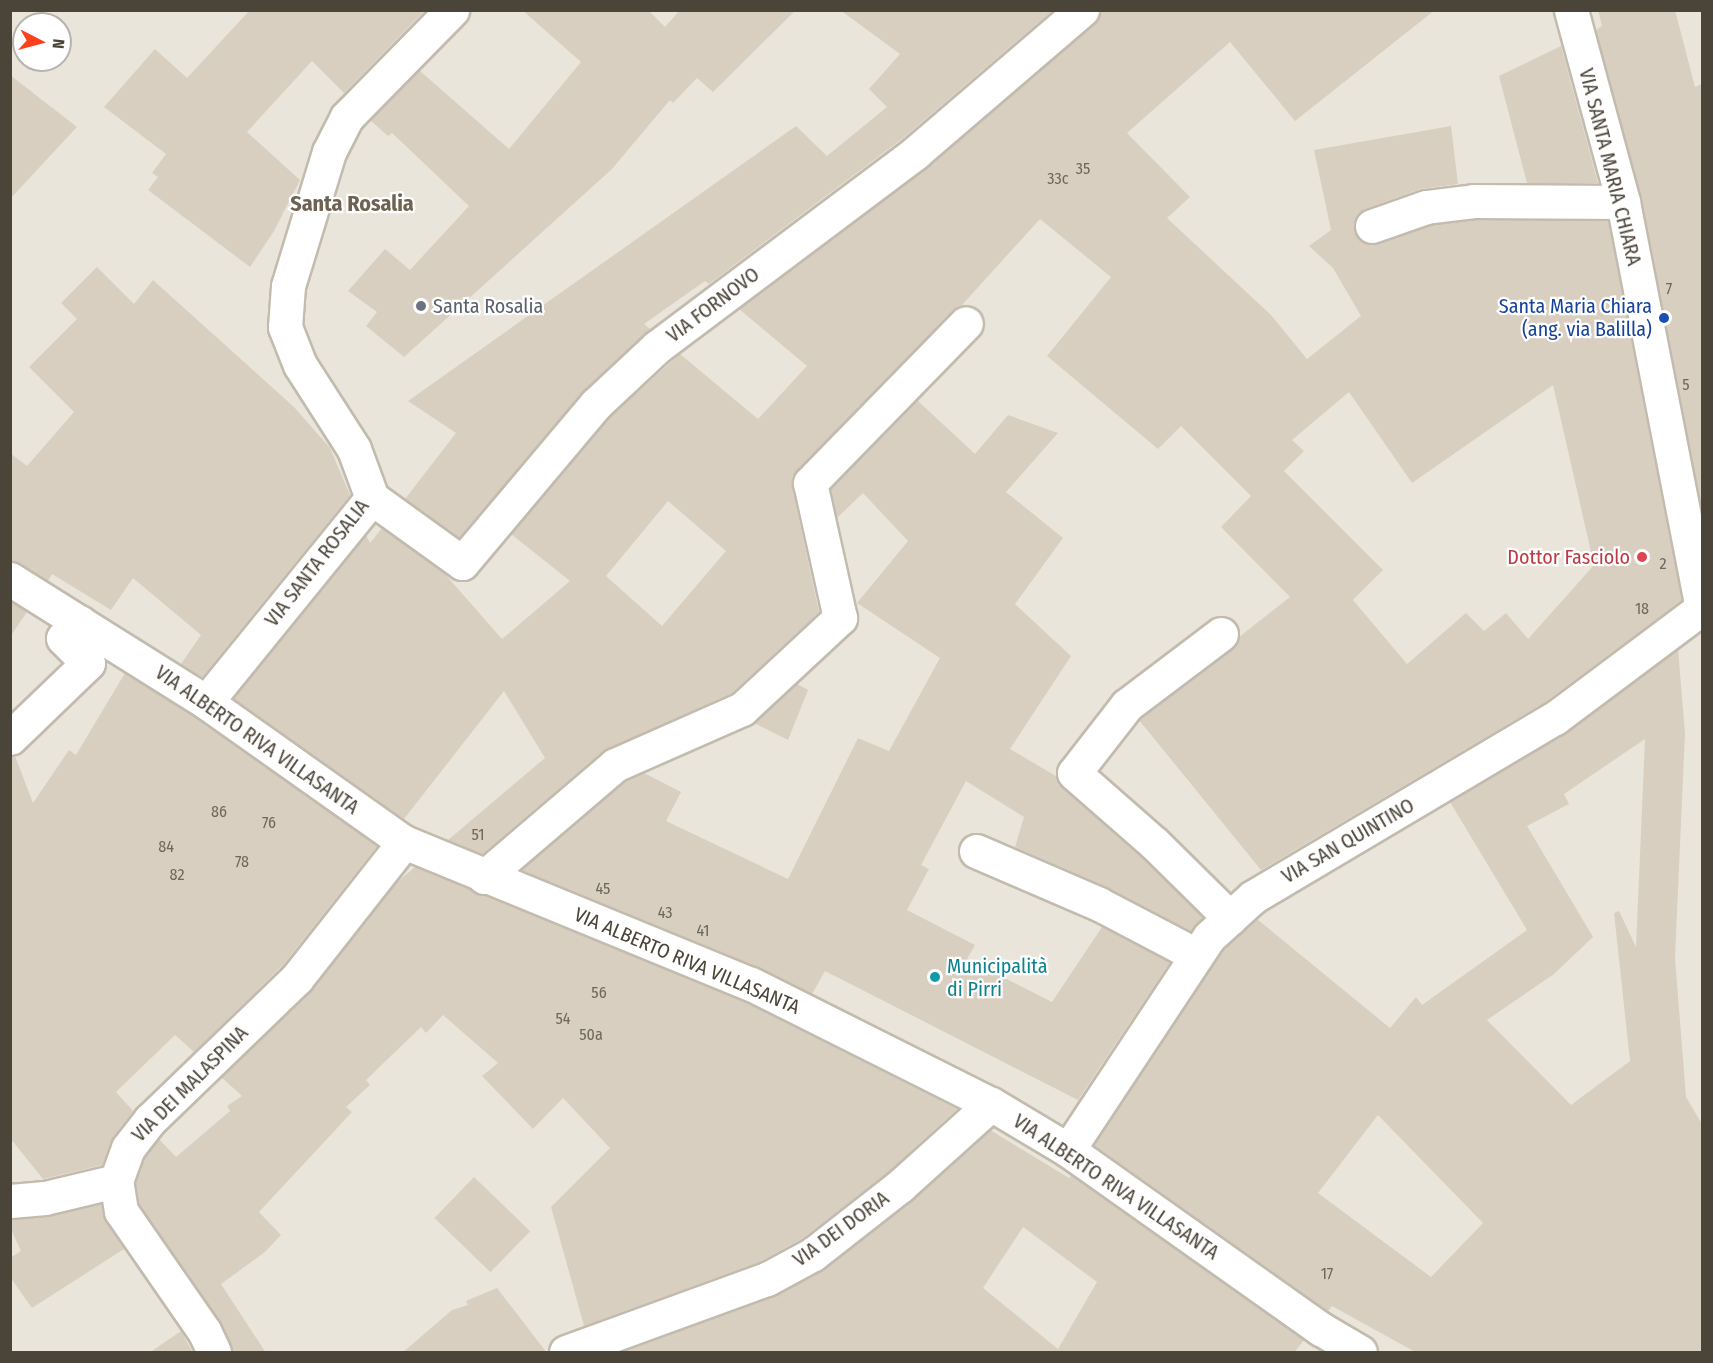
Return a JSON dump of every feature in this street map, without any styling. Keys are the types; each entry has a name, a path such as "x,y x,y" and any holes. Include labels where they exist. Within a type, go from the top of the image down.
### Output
{"street":[{"name":"VIA SANTA ROSALIA","path":"206,702 372,498 354,449 300,365 285,327 288,286 329,152 347,117 452,10"},
{"name":"VIA FORNOVO","path":"372,498 462,563 597,404 657,347 915,153 1082,10"},
{"name":"VIA SANTA MARIA CHIARA","path":"1570,10 1623,202 1702,608"},
{"path":"1372,226 1426,207 1474,201 1623,202"},
{"path":"484,877 615,765 742,709 840,618 810,483 966,323"},
{"name":"VIA ALBERTO RIVA VILLASANTA","path":"10,579 206,702 404,842 484,877 751,984 991,1104 1068,1150 1321,1329 1360,1353"},
{"name":"VIA SAN QUINTINO","path":"1068,1150 1209,937 1253,897 1555,718 1702,608"},
{"path":"10,738 88,663 63,639 81,622"},
{"path":"1221,634 1127,705 1074,773 1154,843 1230,918"},
{"name":"VIA DEI MALASPINA","path":"214,1353 204,1331 121,1211 116,1181 128,1148 150,1120 297,978 404,842"},
{"path":"976,851 1100,904 1196,955"},
{"name":"VIA DEI DORIA","path":"566,1353 766,1279 813,1254 900,1186 991,1104"},
{"path":"10,1201 45,1198 116,1181"}],"shaded area":[{"path":"11,11 1702,11 1702,1352 11,1352"}],"building":[{"path":"250,10 425,10 344,93 312,61 247,132 300,180 274,231 250,267 148,190 158,177 152,173 166,154 104,107 155,49 187,78"},
{"path":"522,10 648,10 665,27 680,10 796,10 713,92 697,78 673,103 670,100 612,169 404,357 366,326 377,312 348,291 385,249 410,270 469,206 392,133 388,136 370,120 419,70 509,149 581,62"},
{"path":"840,10 1053,10 903,138 709,284 705,281 644,324 650,329 582,392 459,538 405,499 456,433 408,401 796,126 827,156 887,107 869,89 900,54"},
{"path":"1100,10 1435,10 1295,121 1230,42 1127,133 1190,197 1167,218 1271,315 1307,359 1361,316 1333,268 1309,246 1331,230 1314,150 1451,126 1458,184 1420,189 1357,214 1354,232 1359,240 1368,244 1378,244 1430,225 1475,220 1608,221 1682,600 1545,702 1261,870 1139,720 1232,649 1239,637 1290,597 1221,527 1251,496 1181,426 1158,449 1047,356 1111,277 1040,219 962,305 953,310 792,477 792,487 819,612 732,693 603,751 482,854 448,840 545,758 504,691 404,819 233,698 366,535 370,543 382,528 444,573 502,639 570,581 511,534 610,417 680,354 758,419 807,366 739,309 927,167 1094,24","holes":["1553,385 1594,565 1528,639 1506,613 1484,631 1466,613 1407,664 1353,600 1383,570 1284,471 1304,451 1292,440 1349,392 1412,483","668,501 726,551 662,626 606,576"]},
{"path":"1598,10 1675,10 1695,87 1702,84 1702,512 1641,198 1596,30 1602,26"},
{"path":"1561,46 1598,183 1527,183 1499,76"},
{"path":"10,75 77,127 10,199"},
{"path":"97,267 134,304 153,280 294,407 330,448 350,495 202,677 181,664 201,635 133,578 111,610 52,574 48,581 10,560 10,453 27,466 74,412 29,367 77,319 61,303"},
{"path":"917,400 975,454 1008,415 1058,433 1006,492 1063,538 1015,604 1071,656 1010,749 1056,776 1062,787 1141,857 1203,917 1191,931 1107,887 1015,847 1024,817 966,781 921,865 929,869 907,910 975,945 967,959 1052,1002 1102,927 1170,962 1078,1100 825,971 812,994 758,967 521,870 625,781 644,773 681,792 666,821 788,879 858,738 889,751 940,658 857,603 908,541 863,493 837,518 831,489"},
{"path":"10,601 27,612 10,637"},
{"path":"1678,649 1685,733 1675,958 1686,1097 1702,1124 1702,1353 1417,1353 1332,1306 1328,1311 1094,1145 1223,949 1257,919 1390,1028 1416,997 1422,1005 1527,930 1450,802 1565,734","holes":["1645,739 1636,947 1619,911 1614,913 1630,1061 1571,1105 1487,1020 1554,974 1593,937 1527,826 1569,804 1564,794","1378,1115 1483,1223 1431,1277 1318,1193"]},
{"path":"125,673 196,718 377,846 283,965 194,1052 175,1035 116,1092 133,1111 113,1137 102,1165 43,1179 10,1138 10,756 15,756 33,803 69,750 76,755"},
{"path":"797,684 808,690 788,740 754,723"},
{"path":"415,867 743,1001 957,1109 888,1172 803,1238 759,1262 584,1326 551,1207 610,1148 563,1098 533,1129 482,1076 498,1063 443,1015 426,1033 421,1027 366,1080 370,1085 346,1107 352,1112 259,1212 281,1235 265,1252 221,1284 266,1353 233,1353 219,1320 139,1204 135,1183 145,1157 159,1139 176,1157 230,1111 227,1106 242,1096 221,1077 310,991 395,884"},
{"path":"990,1130 1069,1178 1072,1175 1304,1340 1294,1353 620,1353 773,1297 822,1270 912,1201","holes":["1023,1227 1097,1282 1058,1349 983,1288"]},
{"path":"474,1177 530,1231 491,1272 434,1218"},
{"path":"101,1204 105,1221 124,1249 32,1308 10,1277 10,1258 21,1251 10,1227 10,1220 49,1216"},
{"path":"497,1288 547,1353 402,1353 452,1310 468,1305 466,1301"},
{"path":"181,1331 193,1353 149,1353"}],"place":[{"name":"Santa Rosalia","path":"421,306"},
{"name":"Santa Maria Chiara (ang. via Balilla)","path":"1664,318"},
{"name":"Dottor Fasciolo","path":"1642,557"},
{"name":"Municipalità di Pirri","path":"935,977"}],"district":[{"name":"Santa Rosalia","path":"352,204"}]}
